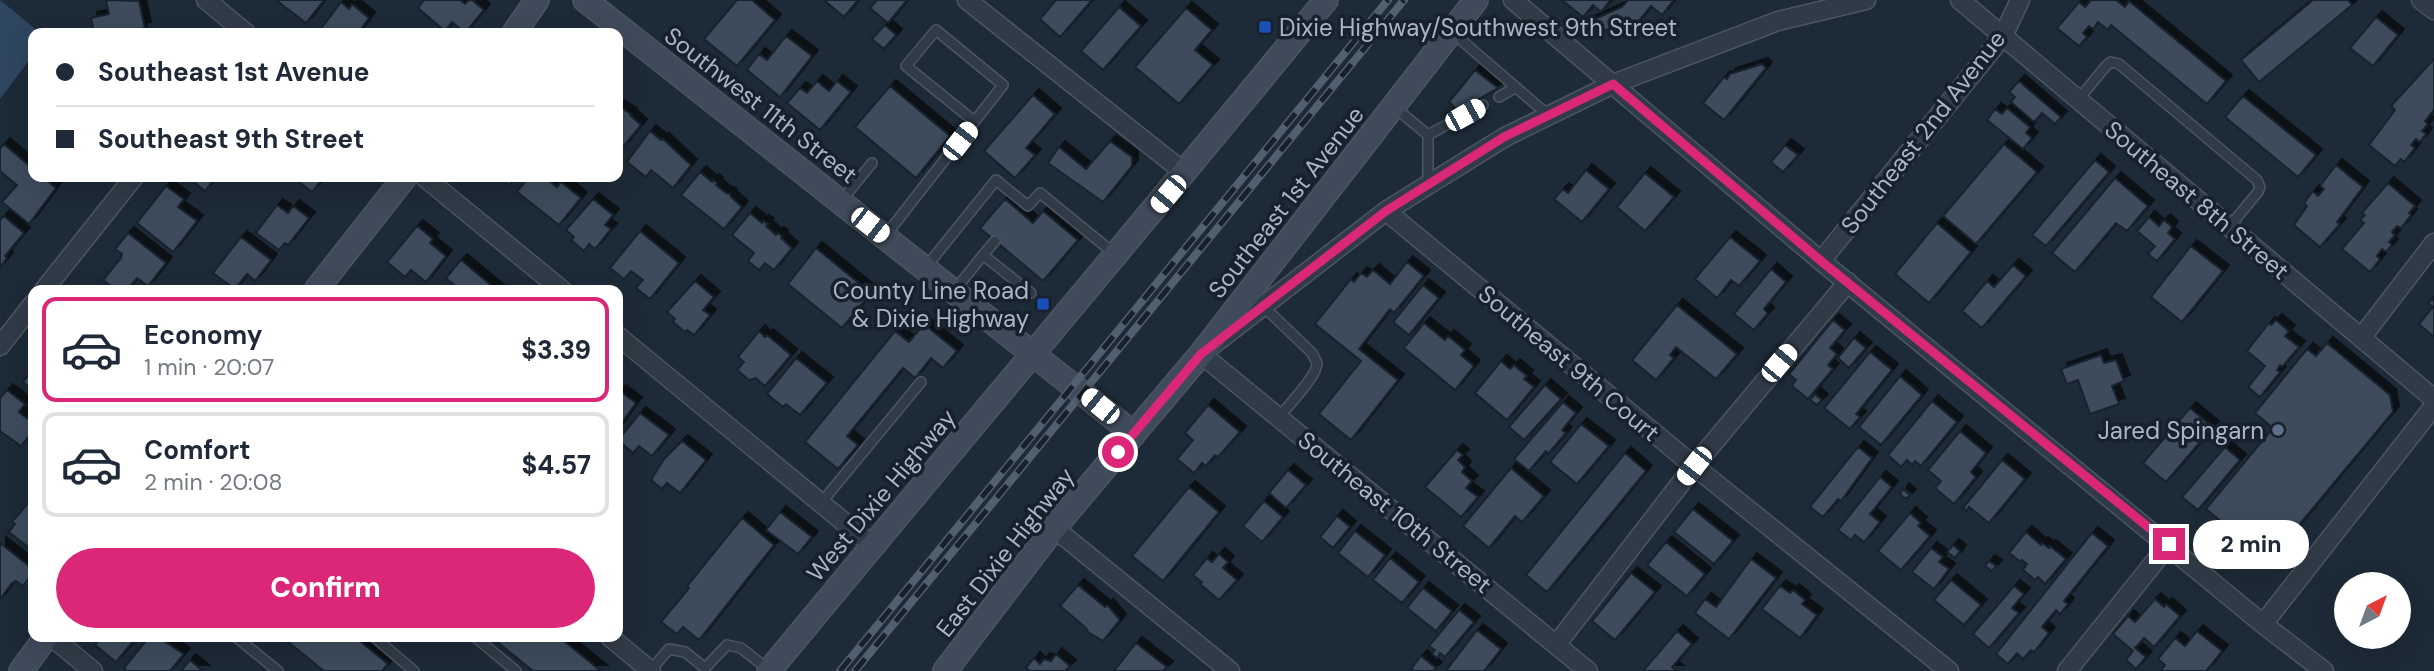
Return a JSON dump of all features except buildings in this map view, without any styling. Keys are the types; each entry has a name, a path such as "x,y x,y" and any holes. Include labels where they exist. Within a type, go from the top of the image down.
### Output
{"main road":[{"path":"517,28 537,0"},
{"name":"Southwest 11th Street","path":"585,0 620,28"},
{"name":"West Dixie Highway","path":"770,671 1326,0"},
{"name":"Southeast 1st Avenue","path":"1134,434 1201,354 1476,0"},
{"name":"Southwest 11th Street","path":"623,30 1134,434"},
{"path":"320,285 401,182"},
{"name":"East Dixie Highway","path":"945,671 1054,528 1134,434"},
{"path":"21,671 45,642"}],"street":[{"path":"206,0 240,28"},
{"path":"967,0 1185,173"},
{"path":"1513,0 1821,261 2169,544 2263,624 2324,671"},
{"path":"1201,354 1386,211 1504,137 1613,84 1778,21 1866,0"},
{"name":"Southeast 8th Street","path":"1960,0 2434,399"},
{"name":"Southeast 2nd Avenue","path":"1821,261 2003,36 2020,0"},
{"path":"2421,0 2434,10"},
{"path":"48,285 130,182"},
{"path":"430,182 556,285"},
{"name":"Southeast 9th Court","path":"1386,211 1694,466 1949,671"},
{"path":"2361,338 2434,243"},
{"path":"1556,645 1694,466 1848,282"},
{"path":"0,346 28,310"},
{"path":"623,340 873,546"},
{"name":"Southeast 10th Street","path":"1201,354 1588,671"},
{"path":"2263,624 2434,406"},
{"path":"1054,528 1230,671"},
{"path":"2067,671 2169,544"},
{"path":"55,642 93,671"},
{"path":"616,642 650,671"}],"lane":[{"path":"885,236 975,121 1003,85 936,30 906,66 975,121"},
{"path":"1452,31 1549,115"},
{"path":"2078,100 2106,66 2111,62 2119,64 2257,180 2260,187 2258,192 2230,227"},
{"path":"1499,97 1516,87"},
{"path":"1428,135 1483,105"},
{"path":"1394,106 1428,135 1428,185"},
{"path":"841,202 872,163"},
{"path":"925,268 996,180 1024,209 1040,193 1116,256"},
{"path":"954,291 995,241"},
{"path":"983,255 1031,293"},
{"path":"1263,306 1317,361 1312,376 1279,417"},
{"path":"821,503 921,382"},
{"path":"242,642 278,671"},
{"path":"380,642 414,671"},
{"path":"480,642 516,671"},
{"path":"650,671 669,649 685,652 705,668 727,645 741,648 770,671"}],"water":[{"path":"0,0 34,28 28,28 28,62 0,99"}],"railway":[{"path":"840,671 1388,0"},
{"path":"855,671 1404,0"}],"place":[{"name":"Dixie Highway/Southwest 9th Street","path":"1265,27"},
{"name":"County Line Road & Dixie Highway","path":"1043,304"},
{"name":"Jared Spingarn","path":"2278,430"}],"route":[{"path":"1118,452 1201,354 1386,211 1504,137 1613,84 1821,261 2169,544"}]}
